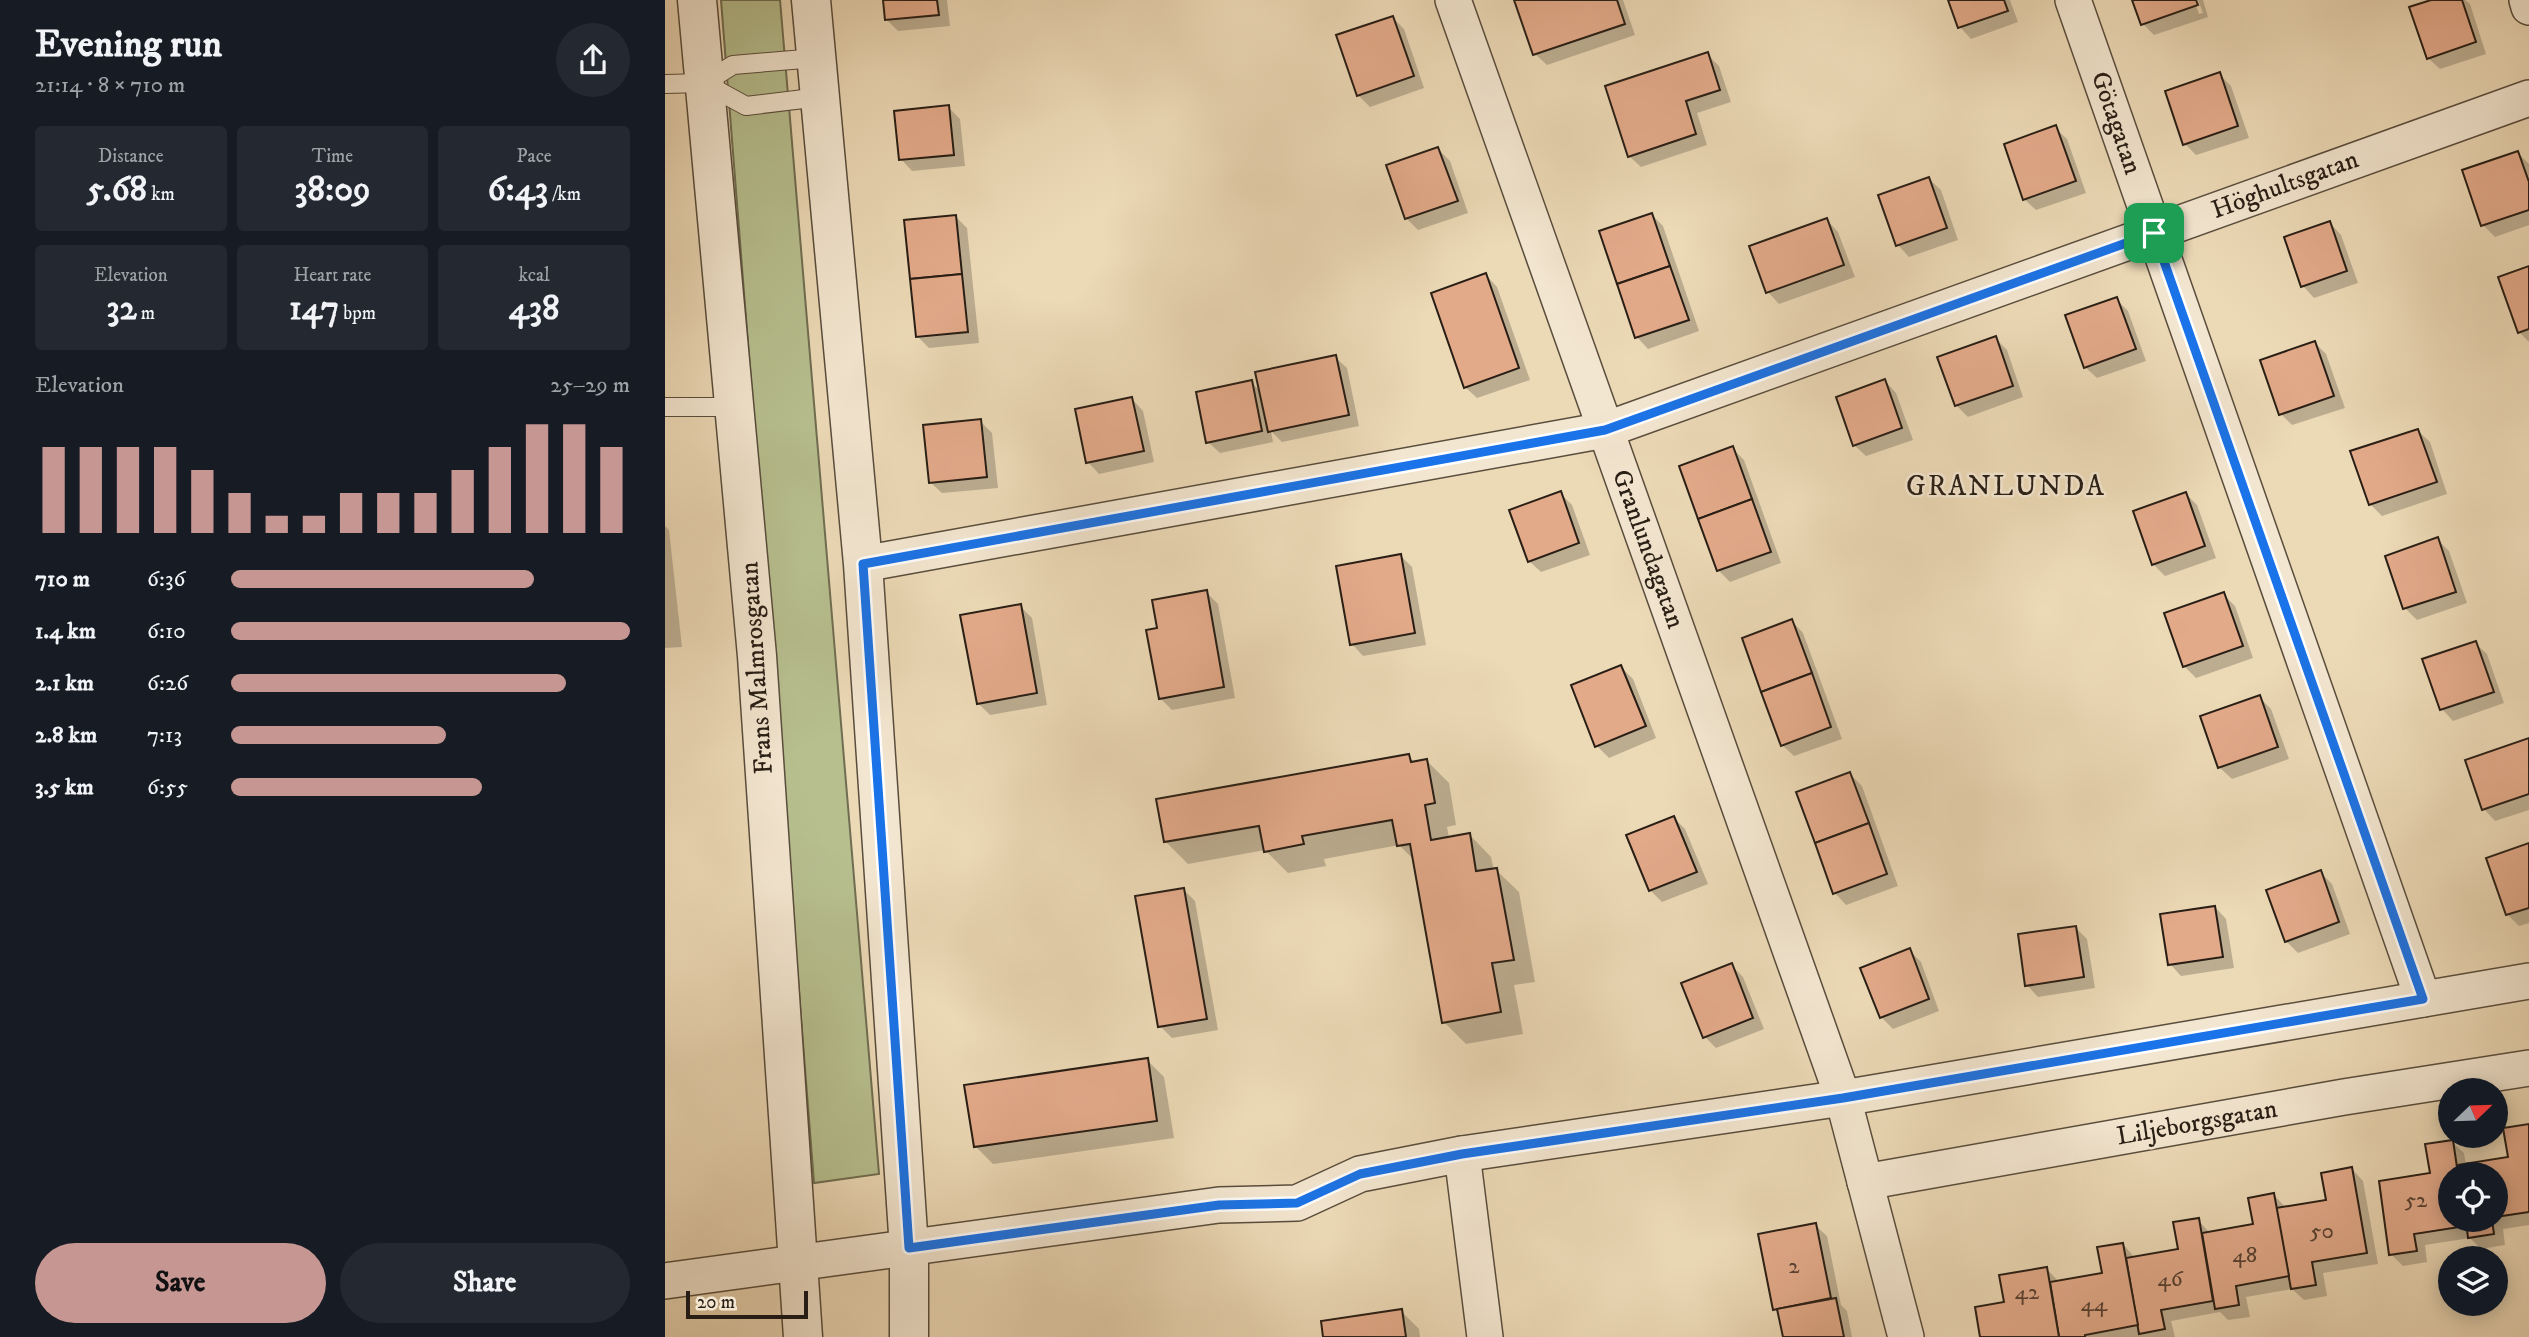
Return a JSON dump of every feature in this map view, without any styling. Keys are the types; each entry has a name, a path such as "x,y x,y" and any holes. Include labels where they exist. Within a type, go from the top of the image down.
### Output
{"street":[{"name":"Frans Malmrosgatan","path":"697,0 757,656 803,1337"},
{"path":"811,0 863,564 909,1248 909,1337"},
{"name":"Granlundagatan","path":"1453,0 1843,1098 1906,1337"},
{"name":"Götagatan","path":"2073,0 2423,999"},
{"path":"2527,0 2529,7"},
{"name":"Höghultsgatan","path":"863,564 1605,430 2529,98"},
{"path":"665,1281 1219,1205 1297,1203 1360,1174 1462,1154 1843,1098 2529,981"},
{"name":"Liljeborgsgatan","path":"1865,1182 2344,1097 2529,1068"},
{"path":"1462,1154 1485,1337"}],"lane":[{"path":"665,85 704,83 733,65 817,58"},
{"path":"704,83 746,106 820,97"},
{"path":"665,407 735,407"}],"green space":[{"path":"721,0 780,0 879,1174 814,1183"}],"building":[{"path":"883,0 937,0 939,15 885,20"},
{"path":"1514,0 1617,0 1625,24 1533,55"},
{"path":"1948,0 2004,0 2008,11 1958,28"},
{"path":"2132,0 2196,0 2198,5 2141,25"},
{"path":"2431,0 2462,0 2476,42 2427,59 2409,7"},
{"path":"1393,16 1414,76 1357,96 1336,35"},
{"path":"1708,52 1720,90 1686,101 1696,134 1628,157 1605,86"},
{"path":"2220,72 2238,126 2183,145 2165,91"},
{"path":"949,105 954,155 899,160 894,111"},
{"path":"2056,125 2076,181 2023,200 2004,144"},
{"path":"1438,147 1458,201 1405,219 1386,165"},
{"path":"2518,151 2529,182 2529,210 2481,226 2462,170"},
{"path":"1929,177 1947,228 1896,246 1878,195"},
{"path":"1652,213 1670,266 1617,284 1599,231"},
{"path":"956,215 962,274 910,279 904,220"},
{"path":"1827,218 1844,265 1766,293 1749,246"},
{"path":"2330,221 2347,271 2301,287 2284,237"},
{"path":"1670,266 1689,320 1635,338 1617,284"},
{"path":"2529,266 2529,329 2518,333 2498,277"},
{"path":"1486,273 1519,368 1464,388 1431,293"},
{"path":"962,274 968,332 916,337 910,279"},
{"path":"2117,297 2136,349 2084,368 2065,315"},
{"path":"1996,336 2013,386 1955,406 1937,357"},
{"path":"2315,341 2334,396 2279,415 2260,360"},
{"path":"1336,355 1349,415 1268,432 1255,372"},
{"path":"1885,379 1902,428 1853,446 1836,397"},
{"path":"1252,380 1262,431 1206,443 1196,392"},
{"path":"1132,397 1144,451 1086,463 1075,409"},
{"path":"981,419 987,477 929,483 923,425"},
{"path":"2418,429 2437,482 2369,505 2350,451"},
{"path":"1733,446 1752,499 1698,519 1679,466"},
{"path":"1561,491 1579,543 1528,562 1509,510"},
{"path":"2186,492 2205,546 2152,565 2133,511"},
{"path":"1752,499 1771,552 1717,571 1698,519"},
{"path":"2438,537 2456,592 2403,609 2385,556"},
{"path":"1401,554 1415,633 1350,645 1336,566"},
{"path":"1207,590 1224,687 1159,699 1146,630 1157,628 1152,600"},
{"path":"2224,592 2243,646 2183,667 2164,613"},
{"path":"1021,604 1037,693 977,704 960,615"},
{"path":"1792,619 1812,673 1761,692 1742,638"},
{"path":"2476,641 2494,692 2440,710 2422,659"},
{"path":"1621,665 1646,726 1595,747 1571,685"},
{"path":"1812,673 1831,727 1781,746 1761,692"},
{"path":"2260,695 2278,747 2218,768 2200,716"},
{"path":"2529,738 2529,794 2482,810 2465,760"},
{"path":"1409,754 1411,762 1427,759 1435,803 1425,805 1431,840 1470,833 1476,871 1497,868 1514,960 1492,963 1501,1012 1442,1023 1410,844 1397,846 1392,820 1302,836 1304,844 1264,852 1259,826 1164,842 1156,799"},
{"path":"1850,772 1869,823 1815,843 1796,792"},
{"path":"1674,816 1697,872 1649,891 1626,835"},
{"path":"1869,823 1887,874 1833,894 1815,843"},
{"path":"2529,843 2529,908 2506,915 2486,858"},
{"path":"2321,870 2339,922 2285,942 2266,890"},
{"path":"1184,888 1207,1019 1158,1027 1135,896"},
{"path":"2215,906 2223,957 2168,965 2160,914"},
{"path":"2076,926 2084,977 2025,986 2018,934"},
{"path":"1910,948 1929,999 1880,1018 1860,968"},
{"path":"1732,963 1753,1018 1703,1038 1681,983"},
{"path":"1148,1058 1157,1121 974,1147 964,1085"},
{"path":"2529,1124 2529,1212 2508,1215 2508,1162 2476,1162 2508,1157 2508,1127"},
{"path":"2438,1142 2438,1148 2454,1148 2456,1162 2438,1162 2438,1230 2414,1234 2417,1251 2389,1255 2379,1181 2430,1173 2425,1144"},
{"path":"2352,1167 2367,1253 2312,1262 2316,1285 2291,1289 2276,1208 2326,1200 2321,1173"},
{"path":"2274,1193 2289,1276 2236,1286 2239,1305 2215,1309 2202,1233 2253,1224 2248,1198"},
{"path":"2199,1218 2213,1301 2161,1310 2165,1329 2139,1334 2126,1258 2178,1249 2173,1222"},
{"path":"1816,1223 1831,1298 1773,1310 1758,1234"},
{"path":"2467,1232 2494,1232 2494,1234 2468,1238"},
{"path":"2123,1243 2138,1325 2085,1337 2059,1337 2050,1282 2102,1273 2097,1247"},
{"path":"2047,1267 2059,1337 1980,1337 1975,1307 2004,1302 1999,1275"},
{"path":"1836,1298 1844,1337 1783,1337 1777,1309"},
{"path":"1402,1309 1406,1337 1323,1337 1321,1321"}],"district":[{"name":"GRANLUNDA","path":"2006,486"}],"route":[{"path":"2154,233 2423,999 1843,1098 1462,1154 1360,1174 1297,1203 1219,1205 909,1248 863,564 1605,430 2154,233"}]}
